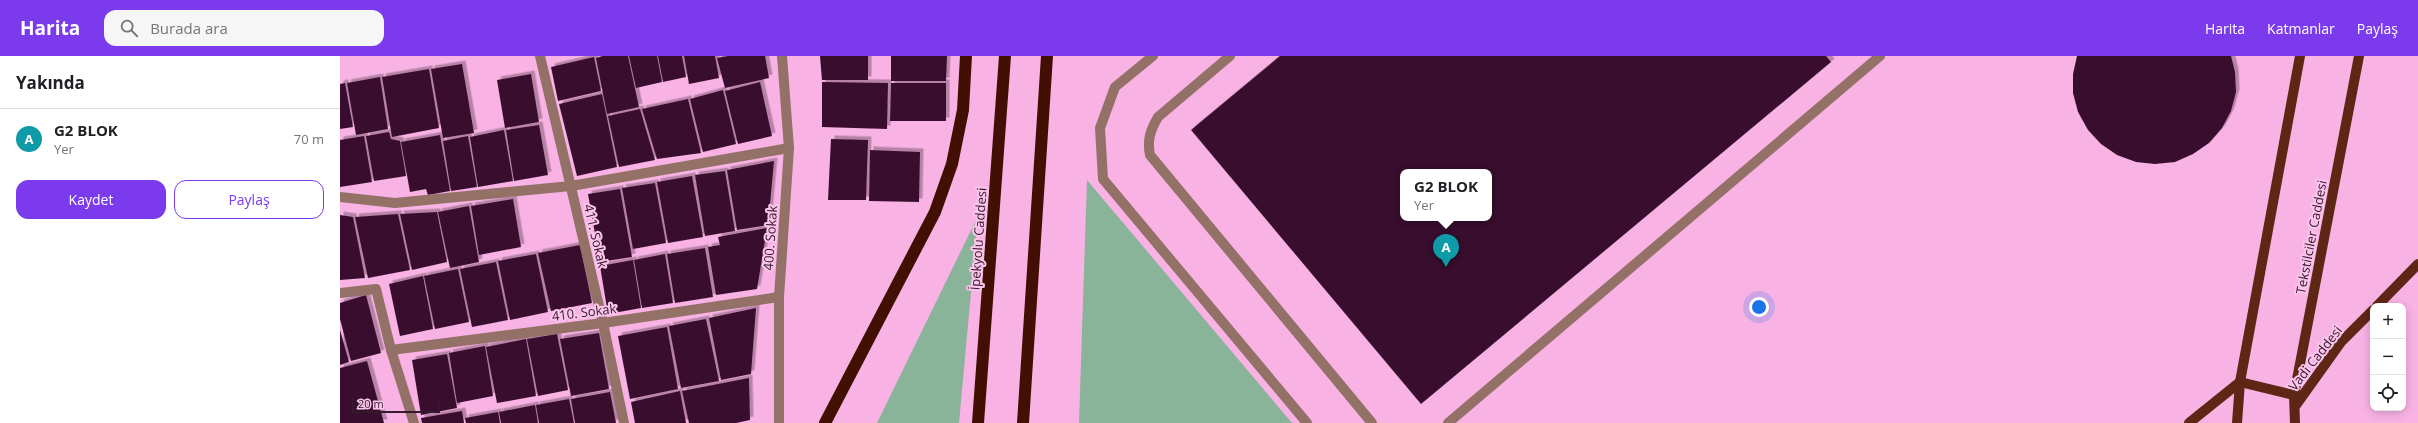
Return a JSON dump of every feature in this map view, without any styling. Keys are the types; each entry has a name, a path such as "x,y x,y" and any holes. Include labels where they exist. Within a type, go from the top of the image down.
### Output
{"highway":[{"path":"825,423 935,212 952,164 963,110 966,56"},
{"name":"İpekyolu Caddesi","path":"978,423 1005,56"},
{"path":"1023,423 1047,56"}],"main road":[{"path":"2237,423 2240,382 2300,56"},
{"name":"Tekstilciler Caddesi","path":"2295,423 2295,400 2359,56"},
{"path":"2380,303 2418,264"},
{"name":"Vadi Caddesi","path":"2295,400 2341,342 2370,313"},
{"path":"2240,382 2295,400"},
{"path":"2189,423 2240,382"}],"street":[{"name":"411. Sokak","path":"540,56 603,323 624,423"},
{"name":"400. Sokak","path":"779,423 779,297 789,148 782,56"},
{"path":"1153,56 1115,88 1100,128 1103,179 1307,423"},
{"path":"1230,56 1158,117 1151,130 1148,142 1150,156 1372,423"},
{"path":"1448,423 1880,56"},
{"path":"340,197 395,203 571,186 789,148"},
{"path":"340,293 376,289 391,350 414,423"},
{"name":"410. Sokak","path":"391,350 603,323 779,297"}],"green space":[{"path":"1087,180 1292,423 1079,423"},
{"path":"978,216 959,423 877,423"}],"building":[{"path":"603,56 628,56 639,107 607,114 596,58"},
{"path":"629,56 657,56 662,82 636,88"},
{"path":"658,56 682,56 686,77 663,82"},
{"path":"684,56 715,56 719,78 689,84"},
{"path":"728,56 765,56 769,78 725,88 717,58"},
{"path":"820,56 868,56 868,80 822,80"},
{"path":"891,56 947,56 946,81 891,81"},
{"path":"1280,56 1826,56 1831,62 1421,404 1191,130"},
{"path":"2077,56 2231,56 2235,72 2236,92 2231,111 2222,128 2209,143 2193,154 2175,162 2155,164 2136,162 2117,155 2101,144 2088,130 2078,112 2073,93 2073,74"},
{"path":"594,57 601,91 558,101 551,67"},
{"path":"462,64 474,133 443,138 431,69"},
{"path":"429,69 439,128 392,137 382,77"},
{"path":"531,74 539,122 505,128 497,80"},
{"path":"380,77 388,129 356,135 347,83"},
{"path":"760,82 772,136 738,144 725,91"},
{"path":"822,82 888,83 887,129 822,127"},
{"path":"345,83 353,127 340,129 340,84"},
{"path":"891,83 946,83 946,121 890,121"},
{"path":"723,90 736,144 703,152 690,99"},
{"path":"602,94 617,167 577,176 559,104"},
{"path":"688,99 701,153 657,159 642,109"},
{"path":"640,109 655,160 619,167 608,116"},
{"path":"539,125 548,175 514,181 506,130"},
{"path":"504,130 513,181 478,187 470,137"},
{"path":"389,132 391,139 400,141 406,176 374,181 366,136"},
{"path":"440,135 450,191 428,195 426,189 410,192 401,142"},
{"path":"364,136 372,182 340,187 340,140"},
{"path":"468,136 477,187 451,191 443,141"},
{"path":"831,139 868,140 866,200 828,200"},
{"path":"870,150 920,152 919,202 869,201"},
{"path":"774,161 768,225 737,230 727,170"},
{"path":"725,171 735,231 705,236 695,175"},
{"path":"692,176 703,237 668,243 657,182"},
{"path":"655,183 666,243 633,249 622,188"},
{"path":"620,189 632,257 600,262 588,194"},
{"path":"513,199 521,247 479,255 471,206"},
{"path":"469,206 479,262 450,268 438,212"},
{"path":"437,212 447,262 412,270 400,214"},
{"path":"398,214 410,270 368,278 355,217"},
{"path":"340,215 353,217 365,278 340,280"},
{"path":"767,228 757,289 716,295 708,247 720,245 718,237"},
{"path":"580,245 592,303 551,311 538,253"},
{"path":"705,248 713,297 675,303 667,254"},
{"path":"536,254 548,312 510,320 498,261"},
{"path":"665,254 673,303 642,308 634,260"},
{"path":"633,260 641,308 608,314 600,266"},
{"path":"496,262 508,320 472,327 460,269"},
{"path":"458,269 469,322 435,329 424,276"},
{"path":"423,276 433,329 400,336 389,284"},
{"path":"366,295 381,353 351,361 340,319 340,303"},
{"path":"756,308 751,374 721,380 709,318"},
{"path":"706,319 719,381 681,388 669,326"},
{"path":"667,327 678,389 630,399 618,336"},
{"path":"340,330 349,362 340,365"},
{"path":"599,333 609,389 571,396 560,339"},
{"path":"557,334 568,390 538,396 527,339"},
{"path":"526,339 536,396 497,403 486,347"},
{"path":"485,346 493,396 457,403 449,353"},
{"path":"447,354 457,408 421,415 412,360"},
{"path":"367,361 384,423 340,423 340,368"},
{"path":"749,378 750,420 736,423 689,423 682,391"},
{"path":"680,391 686,423 635,423 631,402"},
{"path":"610,392 616,423 575,423 571,399"},
{"path":"569,399 574,423 539,423 536,405"},
{"path":"535,405 538,423 501,423 499,412"},
{"path":"462,411 464,423 422,423 421,418"},
{"path":"498,412 500,423 466,423 465,418"}],"place":[{"name":"G2 BLOK","path":"1446,267"}]}
